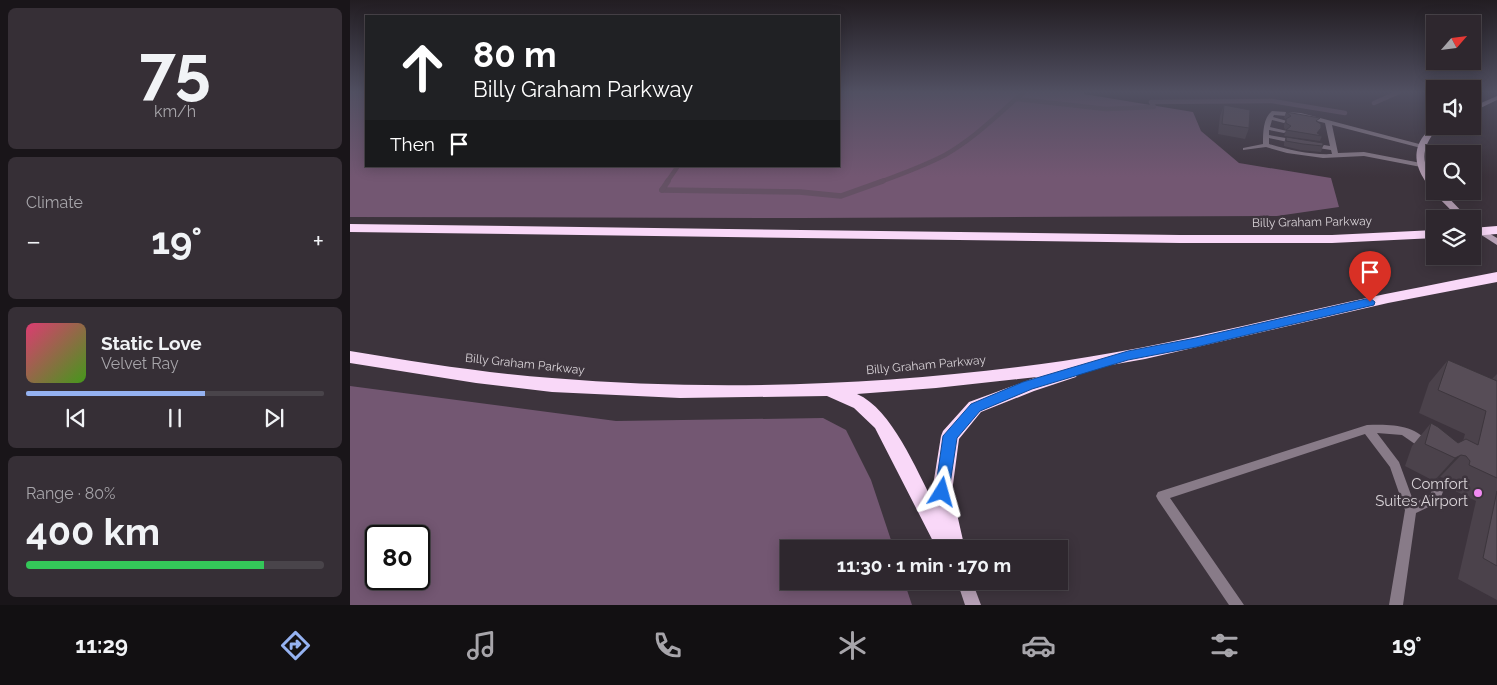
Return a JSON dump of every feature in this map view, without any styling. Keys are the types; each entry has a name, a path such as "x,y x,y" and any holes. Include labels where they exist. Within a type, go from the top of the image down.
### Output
{"highway":[{"name":"Billy Graham Parkway","path":"350,228 1217,240 1322,239 1426,234"},
{"path":"1481,229 1497,230"},
{"name":"Billy Graham Parkway","path":"350,357 504,380 562,385 653,391 756,392 829,390 957,380 1128,356 1497,276"},
{"path":"952,540 942,492 950,436 975,407 1028,386 1128,356"},
{"path":"829,390 860,403 881,423 943,540"}],"street":[{"path":"1426,176 1419,154 1427,135"},
{"path":"1446,200 1456,210"},
{"path":"1481,233 1497,242"},
{"path":"967,590 973,605"}],"lane":[{"path":"1266,144 1266,128 1269,120"},
{"path":"1325,120 1421,146"},
{"path":"1328,121 1330,129 1329,139 1335,152"},
{"path":"1318,127 1330,129"},
{"path":"1266,128 1284,131"},
{"path":"1266,136 1335,152 1364,154 1421,165"},
{"path":"1244,149 1266,144 1287,151 1323,156 1335,152"},
{"path":"1237,605 1162,496 1367,428 1399,429 1415,435 1432,453"},
{"path":"1367,428 1395,465 1411,510 1396,605"},
{"path":"1411,510 1435,498 1440,484"}],"shaded area":[{"path":"350,120 365,120 365,167 840,167 840,120 1196,120 1201,131 1239,163 1331,178 1339,207 1277,216 350,217"},
{"path":"350,386 616,421 823,418 846,430 871,480 891,540 780,540 780,590 907,590 912,605 350,605"}],"building":[{"path":"1222,120 1249,120 1249,128 1222,124"},
{"path":"1286,120 1317,120 1321,124 1321,128 1317,133 1322,136 1286,130 1291,126 1286,123"},
{"path":"1286,137 1323,143 1323,146 1286,141"},
{"path":"1448,360 1497,381 1497,478 1469,465 1470,461 1466,456 1461,455 1455,458 1425,444 1431,423 1458,443 1466,439 1478,445 1486,411 1438,390"},
{"path":"1497,491 1497,566 1483,558"}],"waterway":[{"path":"880,182 945,155 991,120"},
{"path":"667,182 677,167"},
{"path":"668,181 662,190 800,192 841,196 883,181"}],"place":[{"name":"Comfort Suites Airport","path":"1478,493"}],"route":[{"path":"942,492 950,436 975,407 1028,386 1128,356 1370,302"}]}
